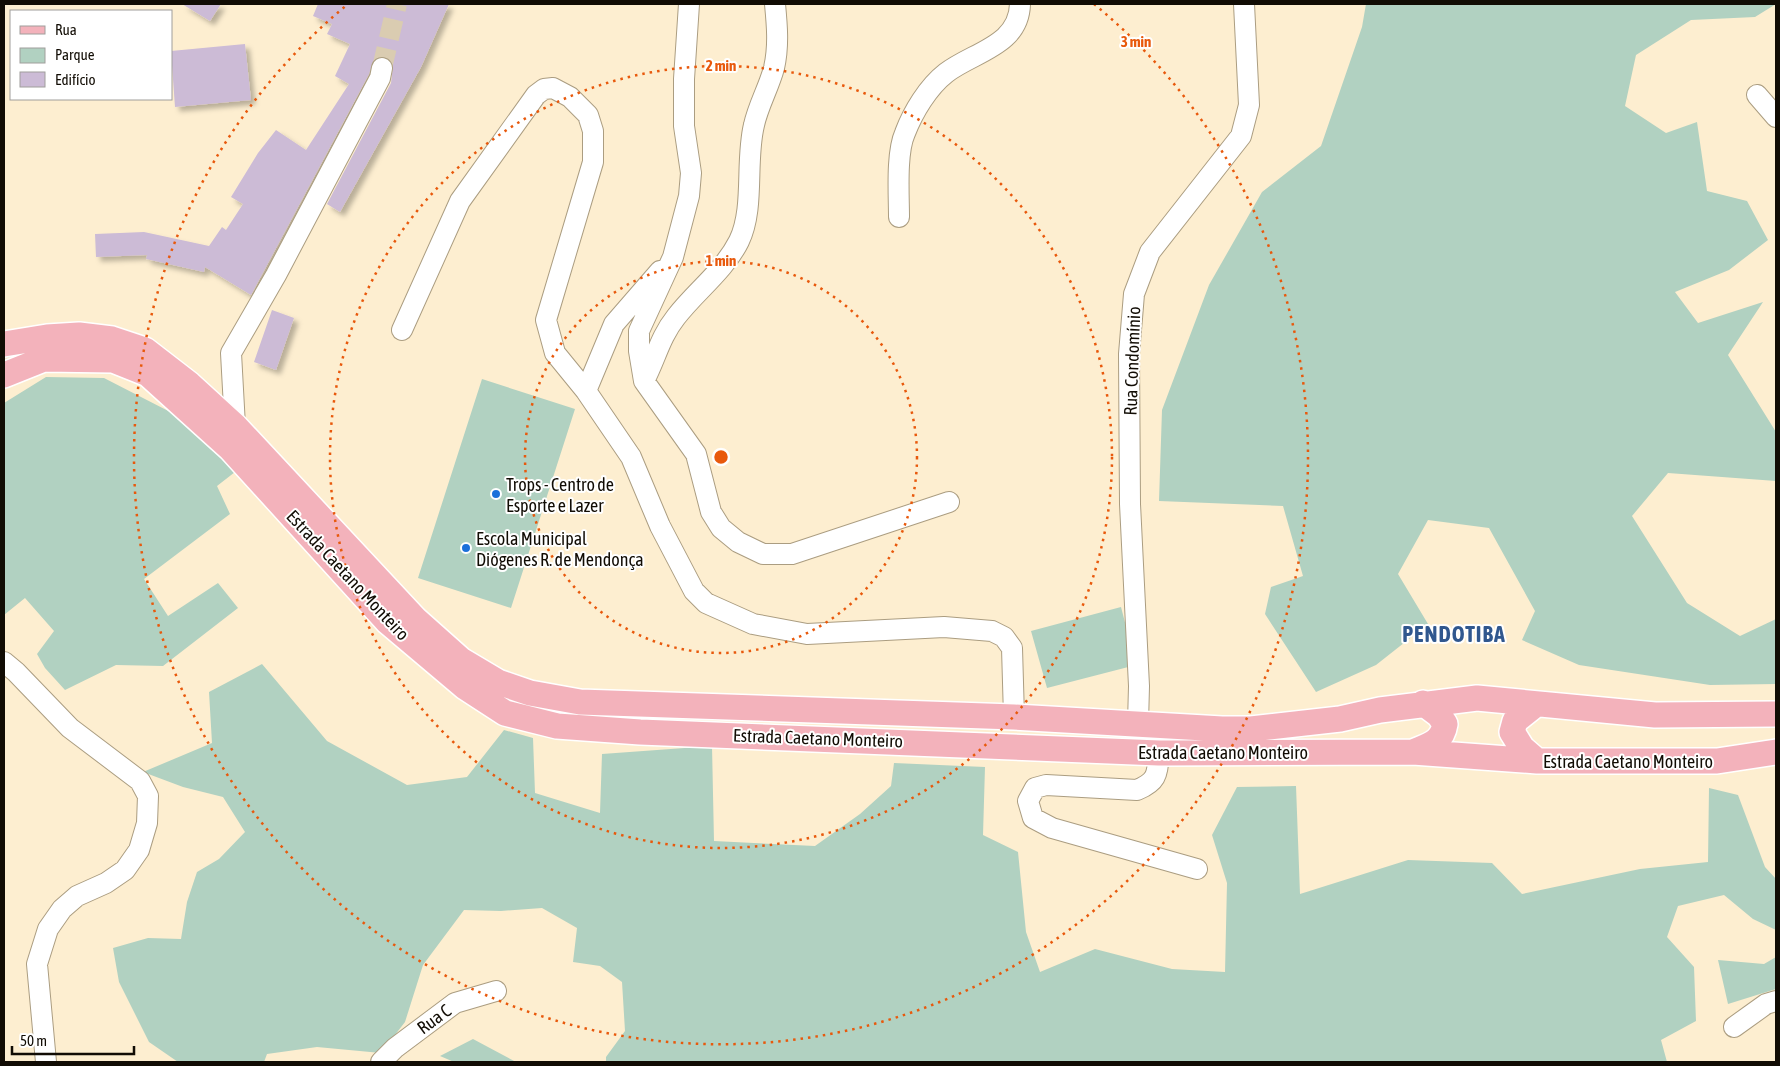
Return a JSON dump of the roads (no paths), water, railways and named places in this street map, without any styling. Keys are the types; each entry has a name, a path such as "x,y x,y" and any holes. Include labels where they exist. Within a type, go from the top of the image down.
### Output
{"main road":[{"name":"Estrada Caetano Monteiro","path":"4,344 47,337 79,335 112,339 145,350 189,384 236,426 415,619 461,660 498,682 530,693 580,702 1014,717 1085,722 1251,728 1340,720 1380,710 1423,703 1477,698 1655,715 1776,714"},
{"name":"Estrada Caetano Monteiro","path":"4,375 44,359 54,358 113,360 148,374 231,449 388,622 465,687 505,713 557,726 640,732 1159,753 1413,752 1537,761 1717,761 1776,752"},
{"path":"1413,752 1436,742 1443,735 1445,724 1439,715 1423,703"},
{"path":"1535,705 1515,722 1512,732 1522,748 1537,761"}],"street":[{"path":"689,4 684,79 684,126 691,173 689,196 673,257 639,331 639,351 644,381 696,454 711,512 721,528 738,542 764,554 792,554 949,502"},
{"path":"644,381 654,362 659,342 676,316 722,265 738,242 745,223 754,124 774,67 777,42 775,4"},
{"path":"899,217 899,177 904,135 920,103 946,74 995,47 1012,31 1020,13 1020,4"},
{"name":"Rua Condomínio","path":"1138,724 1139,686 1130,504 1129,363 1134,294 1150,252 1240,136 1249,105 1244,4"},
{"path":"236,426 231,353 285,258 380,78 382,68"},
{"path":"402,330 460,201 536,95 544,89 553,88 570,97 588,115 594,131 593,162 546,320 555,353 586,391 631,457 660,526 694,592 706,603 753,624 807,634 944,628 992,631 1004,637 1012,648 1014,717"},
{"path":"1757,95 1776,117"},
{"path":"586,391 614,324 631,302 673,257"},
{"path":"4,662 70,728 105,757 140,781 148,796 147,824 139,850 125,870 106,883 77,896 62,909 48,929 37,964 46,1062"},
{"path":"1159,753 1157,774 1149,785 1137,790 1046,785 1035,788 1028,802 1033,818 1052,828 1197,869"},
{"name":"Rua C","path":"381,1062 395,1048 455,1003 496,991"},
{"path":"1734,1027 1766,1004 1776,1001"}],"tunnel":[{"path":"382,68 397,4"}],"place":[{"name":"Trops - Centro de Esporte e Lazer","path":"496,494"},
{"name":"Escola Municipal Diógenes R. de Mendonça","path":"466,548"}],"district":[{"name":"PENDOTIBA","path":"1454,634"}]}
